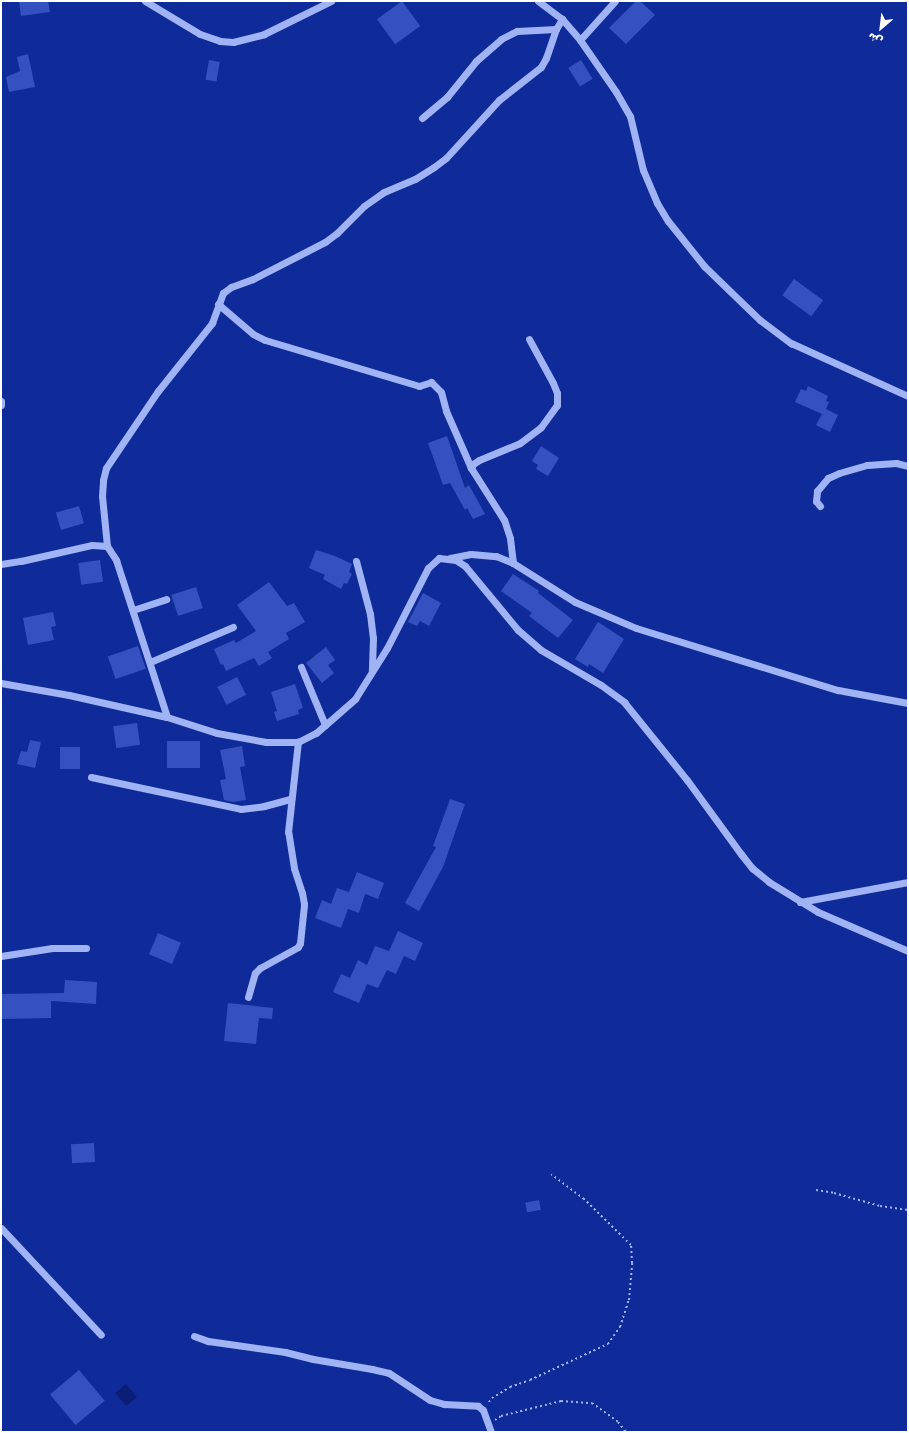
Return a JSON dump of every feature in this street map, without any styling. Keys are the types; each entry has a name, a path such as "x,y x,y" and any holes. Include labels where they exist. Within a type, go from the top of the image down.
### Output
{"street":[{"path":"145,1 200,34 220,41 234,42 264,34 331,1"},
{"path":"538,1 562,19 580,40 616,92 630,116 643,170 657,203 668,221 704,266 760,320 791,343 908,396"},
{"path":"580,40 616,1"},
{"path":"168,717 116,560 107,546 102,496 103,480 106,468 158,391 212,323 216,316 218,304 223,293 230,287 253,279 325,242 337,233 364,206 384,192 414,179 446,158 499,100 541,67 546,58 556,29 562,19"},
{"path":"422,118 447,97 476,61 505,36 517,31 556,29"},
{"path":"218,304 253,334 265,340 419,386 431,382 441,392 446,410 471,468 504,520 511,543 513,563"},
{"path":"471,468 473,464 479,460 520,443 541,427 557,405 559,400 553,383 529,339"},
{"path":"820,506 816,501 818,492 828,478 839,473 868,465 896,464 908,466"},
{"path":"1,564 92,545 107,546"},
{"path":"448,559 471,554 496,556 513,563 575,602 636,628 838,690 908,703"},
{"path":"1,683 168,717 217,733 266,742 298,742 310,737 355,699 372,673 428,568 439,558 456,560 465,566 518,630 541,650 601,685 624,702 687,780 752,868 769,882 800,902 908,951"},
{"path":"356,561 370,614 373,638 372,673"},
{"path":"133,610 166,600"},
{"path":"150,662 233,627"},
{"path":"301,667 325,725"},
{"path":"248,997 255,973 260,968 298,947 300,943 304,904 290,850 288,832 298,742"},
{"path":"92,777 241,809 264,806 291,799"},
{"path":"800,902 908,882"},
{"path":"1,956 52,948 86,948"},
{"path":"1,1228 101,1335"},
{"path":"194,1336 208,1341 285,1352 313,1359 389,1373 430,1400 444,1404 478,1406 483,1410 489,1424 490,1432"}],"path":[{"path":"483,1410 492,1398 510,1387 530,1380 608,1344 620,1327 629,1300 632,1263 631,1245 584,1199 551,1174"},
{"path":"816,1190 834,1192 880,1206 908,1210"},
{"path":"489,1424 501,1416 561,1401 592,1403 618,1422 626,1432"}],"shaded area":[{"path":"126,1384 137,1397 126,1406 115,1393"}],"building":[{"path":"19,1 48,1 50,12 21,16"},
{"path":"402,1 420,26 395,44 377,19"},
{"path":"636,1 640,1 655,15 626,44 609,28"},
{"path":"28,54 35,87 9,92 6,77 20,71 17,57"},
{"path":"209,60 220,62 216,82 206,80"},
{"path":"581,60 593,79 580,87 568,68"},
{"path":"794,279 823,300 811,316 782,295"},
{"path":"808,386 828,396 826,401 829,402 826,409 838,415 830,432 816,425 822,414 795,402 801,389 806,391"},
{"path":"447,436 465,488 469,485 485,514 473,519 467,508 465,510 450,483 443,485 428,443"},
{"path":"541,446 559,458 548,476 536,469 538,465 532,461"},
{"path":"79,506 84,523 61,530 56,513"},
{"path":"316,550 335,556 352,564 349,572 352,574 347,584 344,583 341,589 323,579 325,575 309,568"},
{"path":"100,560 103,582 81,585 78,563"},
{"path":"513,574 539,591 538,593 573,620 558,638 529,616 532,613 501,591"},
{"path":"269,582 287,606 294,603 305,622 286,633 289,639 268,652 272,658 259,666 254,658 226,671 223,664 221,665 214,649 234,640 236,643 256,631 237,605"},
{"path":"196,587 203,608 178,616 171,595"},
{"path":"423,593 441,603 429,626 420,621 417,626 408,622"},
{"path":"53,612 56,626 51,627 54,640 28,645 23,618"},
{"path":"598,622 624,639 603,673 589,664 588,667 575,659"},
{"path":"138,646 146,669 116,679 108,656"},
{"path":"326,647 335,660 328,665 334,673 322,683 306,663"},
{"path":"237,677 246,695 226,705 217,687"},
{"path":"295,684 303,708 298,710 299,714 277,721 274,712 277,711 271,692"},
{"path":"137,723 140,745 116,748 113,726"},
{"path":"30,740 41,742 35,768 17,764 21,751 27,752"},
{"path":"167,741 200,741 200,768 167,768"},
{"path":"242,746 245,766 240,767 246,800 233,802 224,800 220,780 226,779 220,750"},
{"path":"60,747 80,747 80,769 60,769"},
{"path":"450,799 465,804 443,867 419,911 405,903 436,847 433,846"},
{"path":"357,872 384,883 378,899 365,894 359,913 348,909 341,928 315,918 322,900 331,904 337,888 349,892"},
{"path":"398,931 423,943 415,961 404,956 396,974 387,970 378,988 367,984 359,1003 333,992 341,974 350,978 358,960 367,965 375,946 389,951"},
{"path":"158,933 181,943 172,964 149,954"},
{"path":"65,980 97,982 96,1004 51,1001 51,1018 1,1019 1,994 64,993"},
{"path":"228,1003 273,1008 272,1019 259,1018 256,1044 224,1041"},
{"path":"94,1143 95,1162 72,1163 71,1144"},
{"path":"539,1200 541,1210 527,1212 525,1203"},
{"path":"79,1370 105,1401 76,1425 50,1394"}]}
